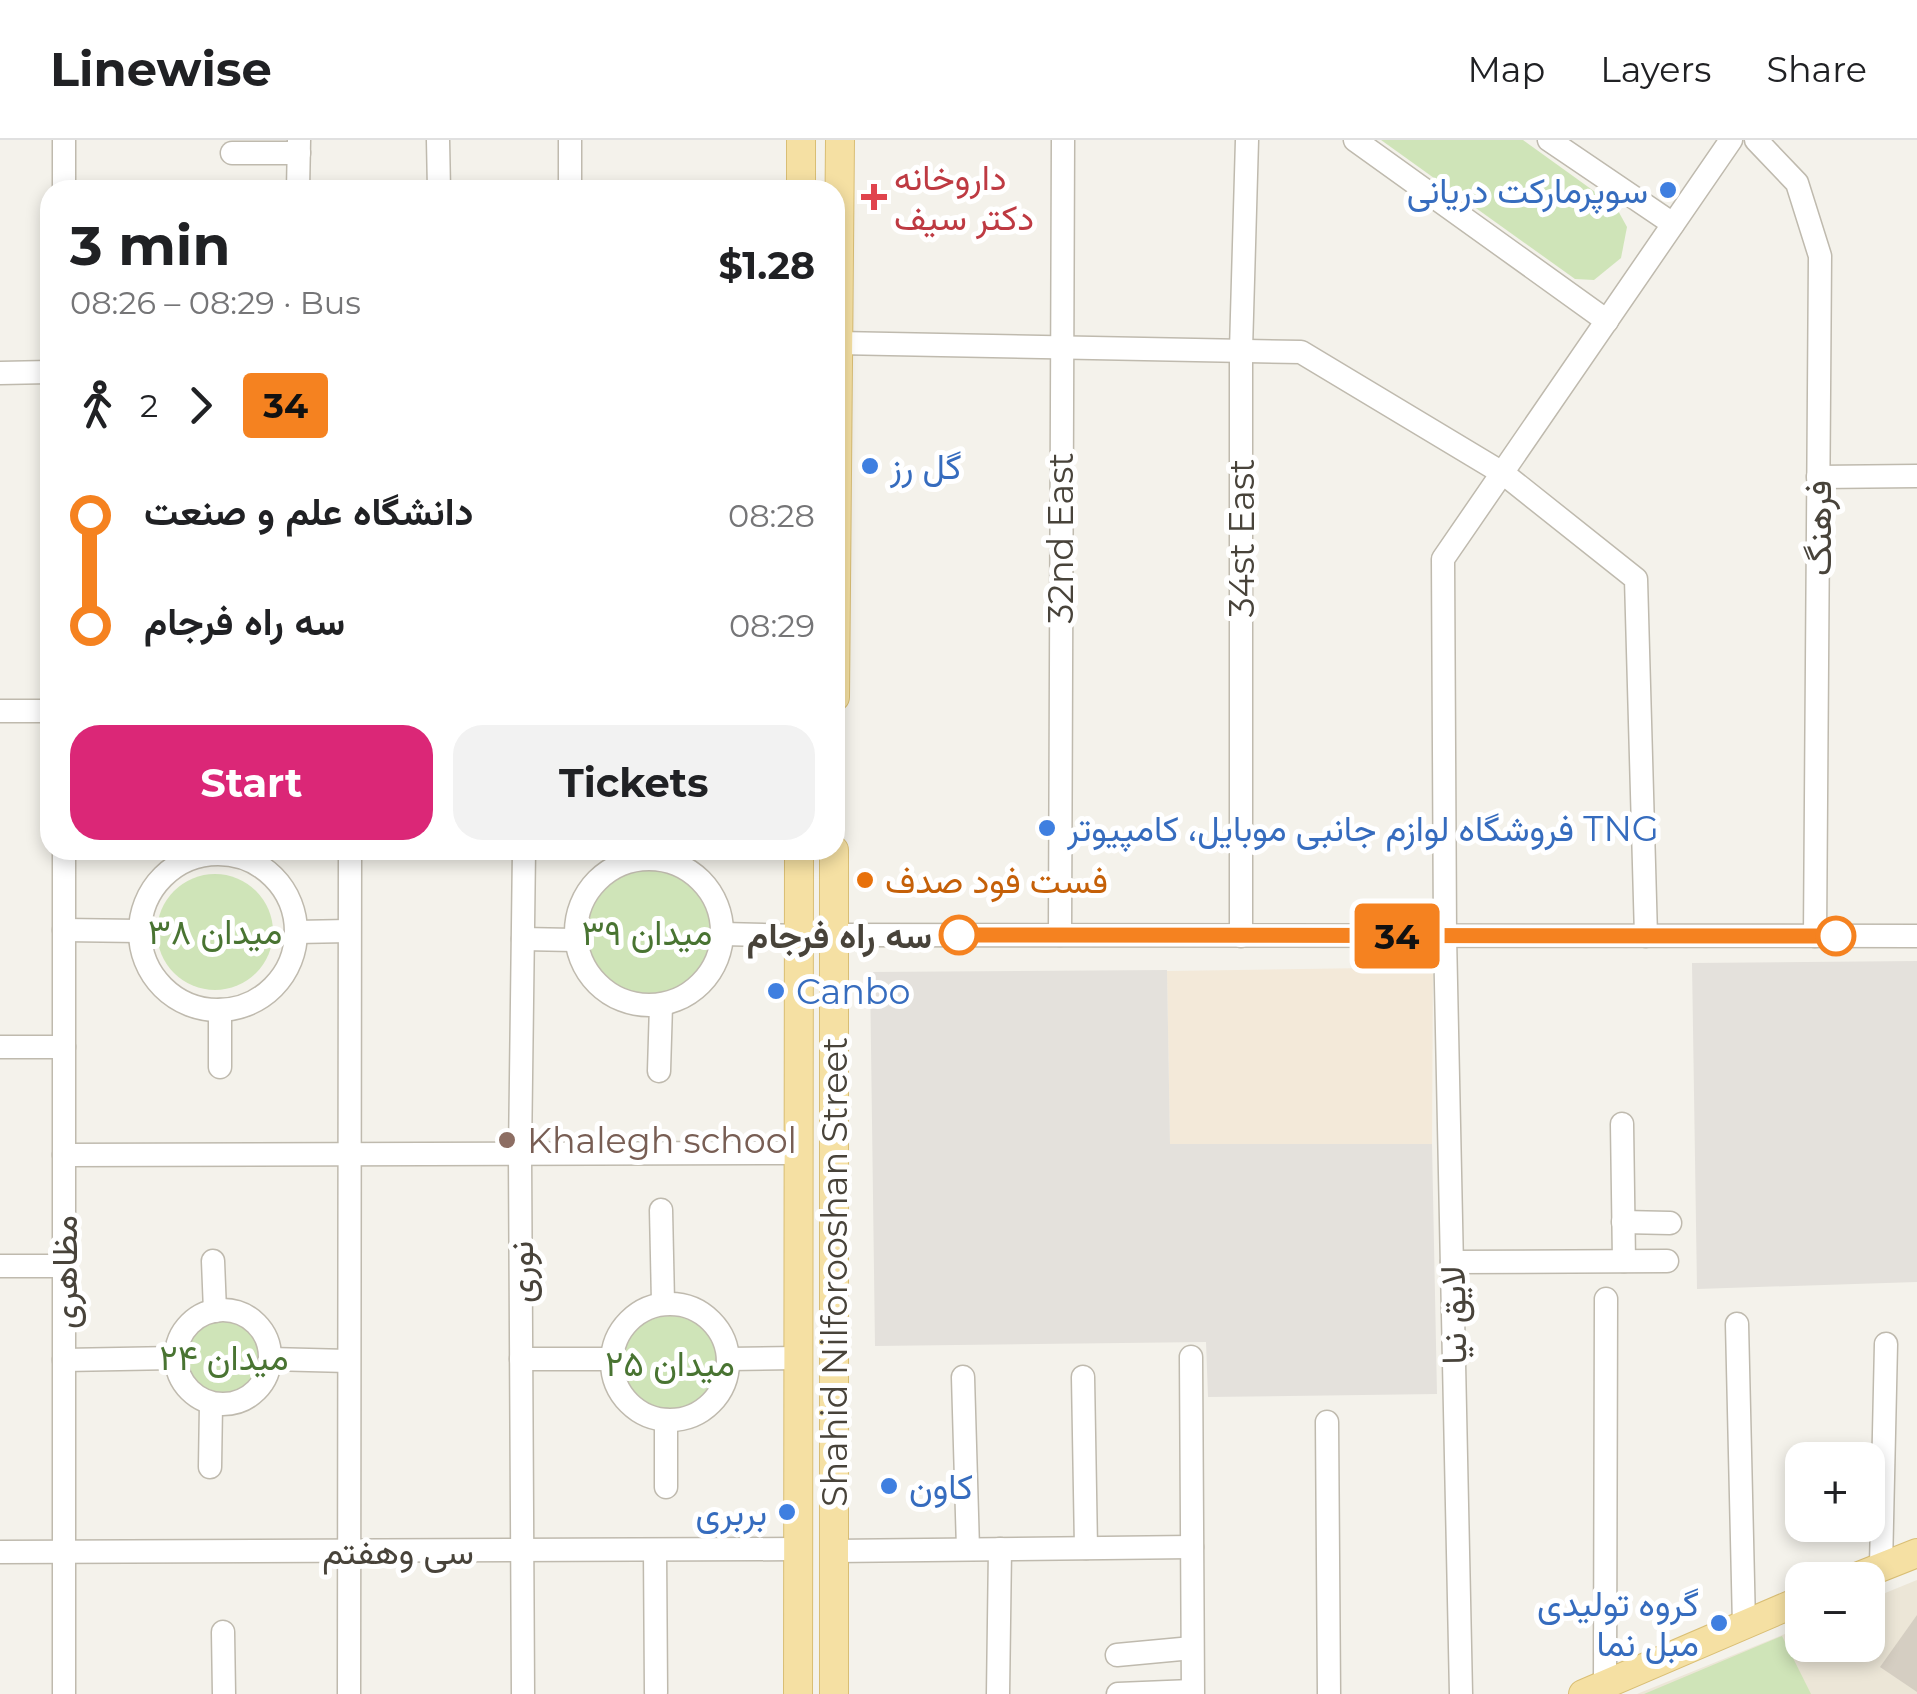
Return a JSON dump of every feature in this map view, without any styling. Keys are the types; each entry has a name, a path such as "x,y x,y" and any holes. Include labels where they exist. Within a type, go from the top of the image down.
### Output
{"main road":[{"path":"801,140 801,180"},
{"path":"840,140 840,180"},
{"path":"798,1694 799,860"},
{"name":"Shahid Nilforooshan Street","path":"834,860 834,1694"},
{"path":"799,936 833,935"},
{"path":"796,1550 834,1551"},
{"path":"1885,1565 1917,1553"},
{"path":"1594,1689 1785,1607"}],"street":[{"path":"64,140 64,180"},
{"path":"438,140 439,180"},
{"path":"570,140 570,180"},
{"name":"32nd East","path":"1060,936 1059,347 1064,140"},
{"name":"34st East","path":"1241,936 1242,350 1247,140"},
{"path":"1356,140 1608,320"},
{"path":"1550,140 1673,224"},
{"name":"لایق نیا","path":"1461,1694 1443,559 1731,140"},
{"name":"فرهنگ","path":"1756,140 1797,182 1820,256 1815,936"},
{"path":"232,154 299,147 298,180"},
{"path":"845,342 1301,352 1504,474 1636,579 1646,936"},
{"path":"0,372 40,372"},
{"path":"1818,477 1917,476"},
{"path":"0,711 40,711"},
{"name":"مظاهری","path":"64,860 64,1694"},
{"path":"189,860 172,868 155,886 144,907 140,931 150,967 173,996 195,1007 220,1010 244,1006 265,995 282,977 293,956 296,932 292,907 281,886 245,860"},
{"path":"350,860 346,1154 350,1694"},
{"name":"نوری","path":"523,1694 520,1154 524,860"},
{"path":"630,860 592,884 581,903 574,940 584,968 598,986 638,1005 661,1005 685,996 704,981 718,959 723,934 720,911 710,890 684,868 666,860"},
{"path":"64,930 140,931"},
{"path":"296,932 349,931"},
{"path":"723,934 799,936"},
{"path":"833,935 1917,936"},
{"path":"522,938 574,940"},
{"path":"659,1071 661,1005"},
{"path":"220,1010 220,1067"},
{"path":"0,1047 64,1047"},
{"path":"1622,1124 1624,1262"},
{"path":"64,1156 798,1152"},
{"path":"661,1210 663,1302"},
{"path":"1623,1222 1670,1223"},
{"path":"213,1262 215,1310"},
{"path":"1452,1262 1668,1262"},
{"path":"0,1266 64,1266"},
{"path":"1594,1689 1606,1300"},
{"path":"663,1302 692,1308 706,1316 718,1330 728,1360 725,1381 716,1398 702,1411 666,1420 648,1416 621,1394 612,1359 626,1324 640,1312 663,1302"},
{"path":"215,1310 242,1314 254,1322 263,1332 270,1358 268,1373 251,1395 238,1402 211,1404 185,1387 175,1358 182,1332 191,1322 215,1310"},
{"path":"1736,1324 1744,1625"},
{"path":"1881,1562 1886,1344"},
{"path":"1118,1694 1192,1692 1191,1357"},
{"path":"64,1360 175,1358"},
{"path":"270,1358 348,1361"},
{"path":"728,1360 797,1358"},
{"path":"521,1359 612,1359"},
{"path":"962,1376 968,1550"},
{"path":"1084,1376 1086,1548"},
{"path":"210,1468 211,1404"},
{"path":"666,1420 666,1486"},
{"path":"1327,1422 1330,1694"},
{"path":"834,1551 1192,1547"},
{"path":"998,1694 1000,1549"},
{"path":"655,1550 656,1692"},
{"name":"سی وهفتم","path":"0,1552 796,1550"},
{"path":"223,1632 224,1694"},
{"path":"1117,1655 1192,1648"}],"shaded area":[{"path":"1917,961 1917,1282 1697,1289 1692,963"},
{"path":"1433,967 1432,1144 1170,1144 1167,971"},
{"path":"1167,970 1170,1144 1432,1144 1437,1394 1208,1397 1206,1342 875,1346 870,972"},
{"path":"1917,1580 1917,1694 1637,1694 1785,1634 1785,1662 1885,1662 1885,1593"}],"green space":[{"path":"1381,140 1523,140 1616,207 1627,227 1621,258 1594,280 1575,279"},
{"name":"میدان ۳۹","path":"647,860 694,873 723,934 685,996 617,999 603,985 584,959 578,934 592,884"},
{"name":"میدان ۳۸","path":"215,874 237,878 256,891 269,910 273,932 269,954 256,973 237,986 215,990 193,986 174,973 161,954 157,932 161,910 174,891 193,878"},
{"name":"میدان ۲۴","path":"223,1313 248,1320 260,1332 267,1357 260,1382 248,1394 223,1401 198,1394 186,1382 179,1357 186,1332 198,1320"},
{"name":"میدان ۲۵","path":"670,1316 688,1320 703,1330 713,1345 717,1363 713,1381 703,1396 688,1406 670,1410 652,1406 637,1396 627,1381 623,1363 627,1345 637,1330 652,1320"},
{"path":"1782,1636 1785,1662 1795,1662 1811,1694 1644,1694"}],"building":[{"path":"1917,1615 1917,1692 1880,1667"}],"bus line":[{"name":"34","path":"959,935 1836,936"}],"place":[{"name":"سوپرمارکت دریانی","path":"1668,190"},
{"name":"داروخانه دکتر سیف","path":"874,197"},
{"name":"گل رز","path":"870,466"},
{"name":"فروشگاه لوازم جانبی موبایل، کامپيوتر TNG","path":"1047,828"},
{"name":"فست فود صدف","path":"865,880"},
{"name":"سه راه فرجام","path":"959,935"},
{"name":"Canbo","path":"776,991"},
{"name":"Khalegh school","path":"507,1140"},
{"name":"کاون","path":"889,1486"},
{"name":"بربری","path":"787,1512"},
{"name":"گروه تولیدی مبل نما","path":"1719,1623"}]}
